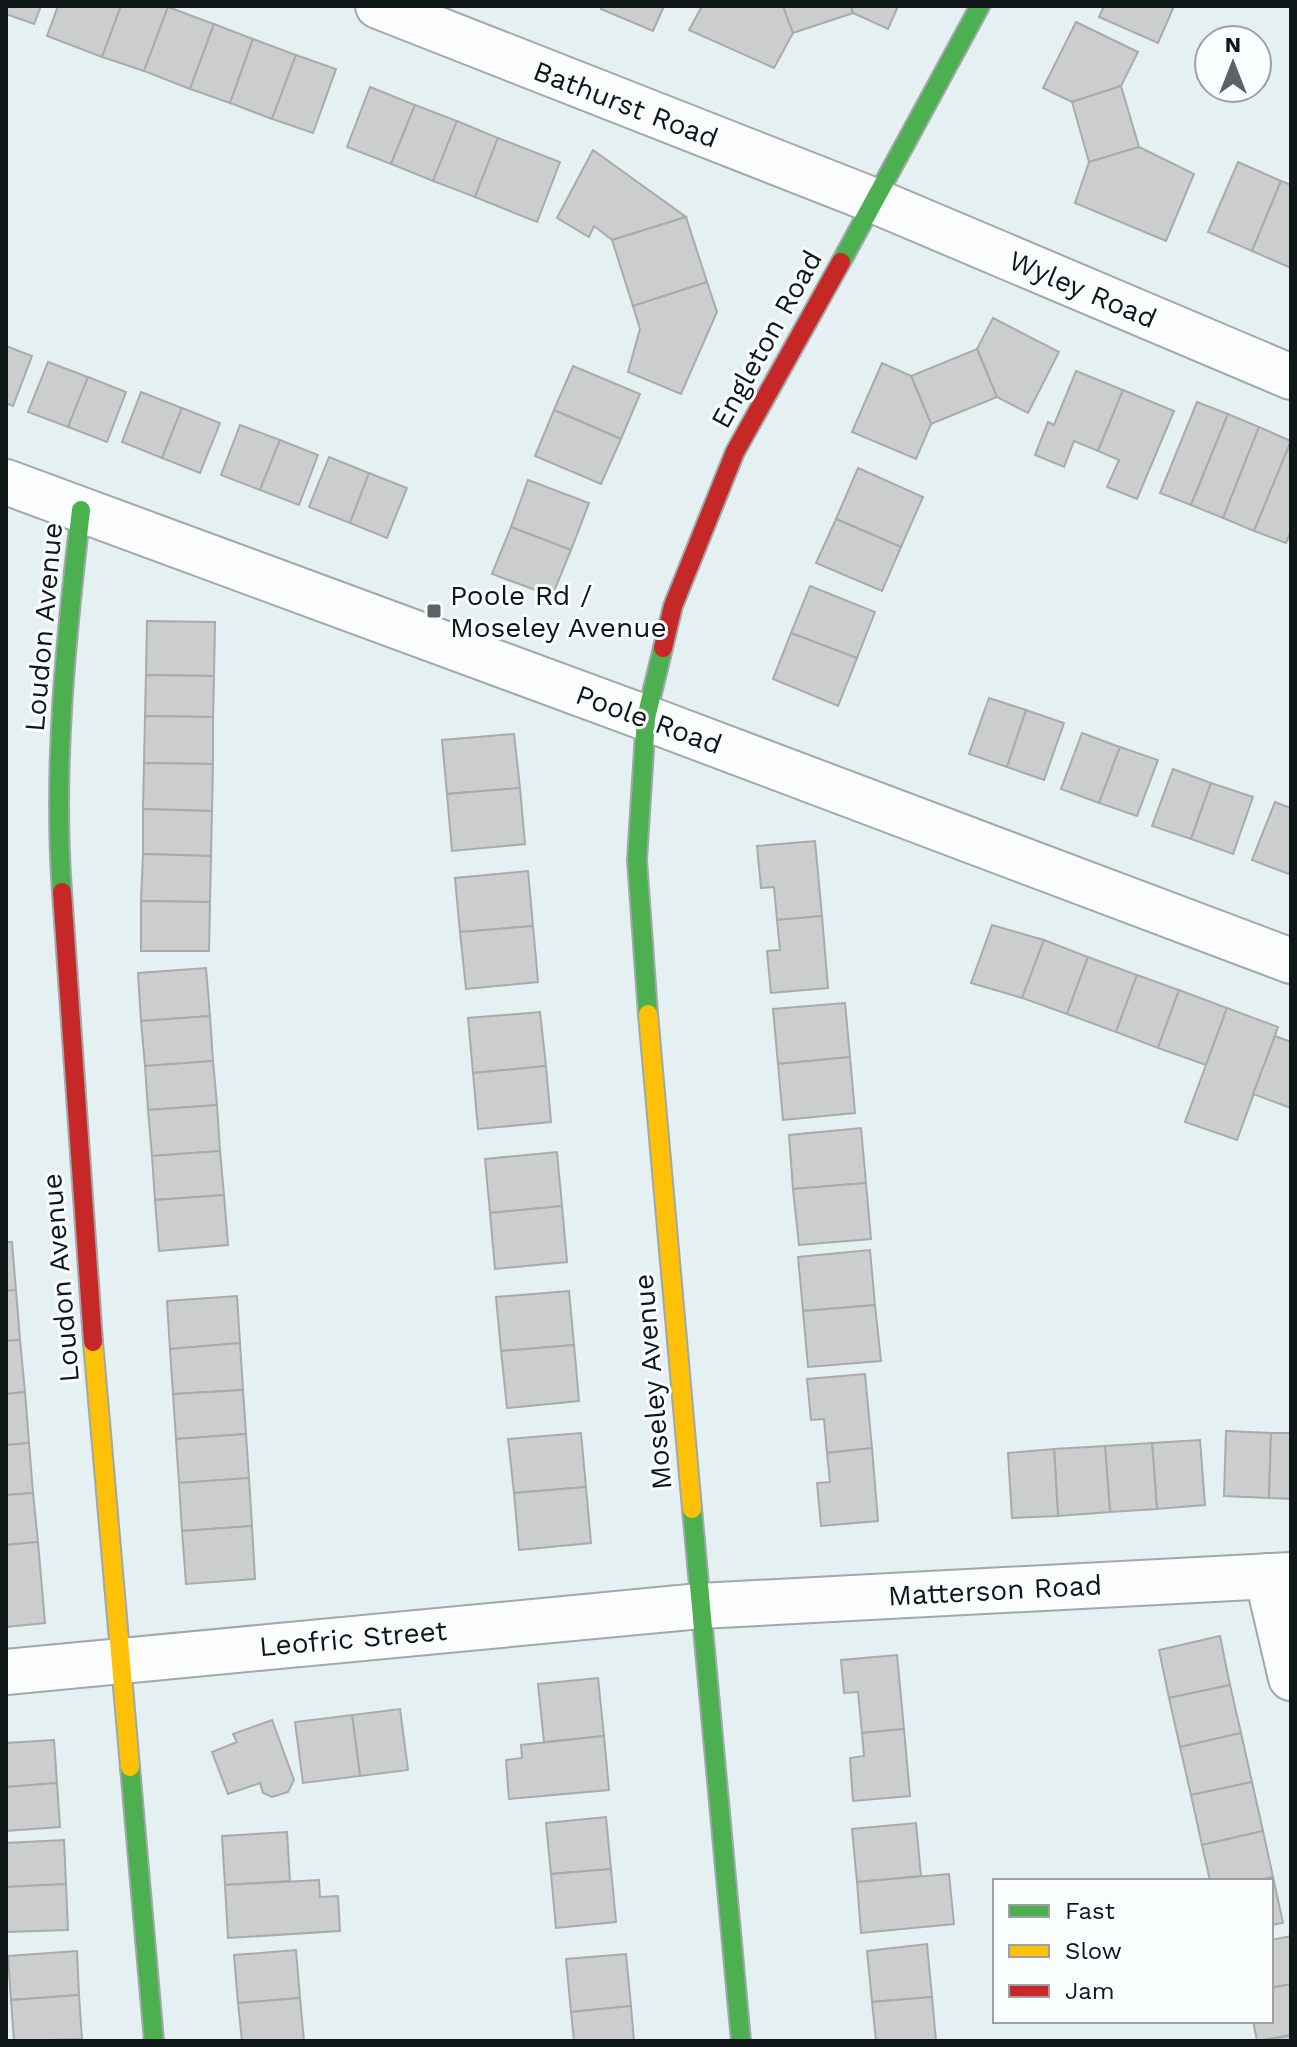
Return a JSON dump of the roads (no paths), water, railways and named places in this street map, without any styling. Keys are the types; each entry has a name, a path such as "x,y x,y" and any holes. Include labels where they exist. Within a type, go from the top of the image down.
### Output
{"main road":[{"name":"Engleton Road","path":"646,718 673,606 735,452 980,6"},
{"name":"Loudon Avenue","path":"81,510 67,630 60,734 59,853 84,1234 154,2041"},
{"name":"Moseley Avenue","path":"646,718 637,860 644,966 741,2041"}],"street":[{"name":"Bathurst Road","path":"378,6 875,201"},
{"name":"Wyley Road","path":"875,201 1291,377"},
{"name":"Poole Road","path":"6,482 646,718 1291,961"},
{"name":"Matterson Road","path":"700,1606 1279,1576"},
{"path":"1279,1576 1291,1678"},
{"name":"Leofric Street","path":"6,1672 700,1606"}],"place":[{"name":"Poole Rd / Moseley Avenue","path":"434,611"}]}
